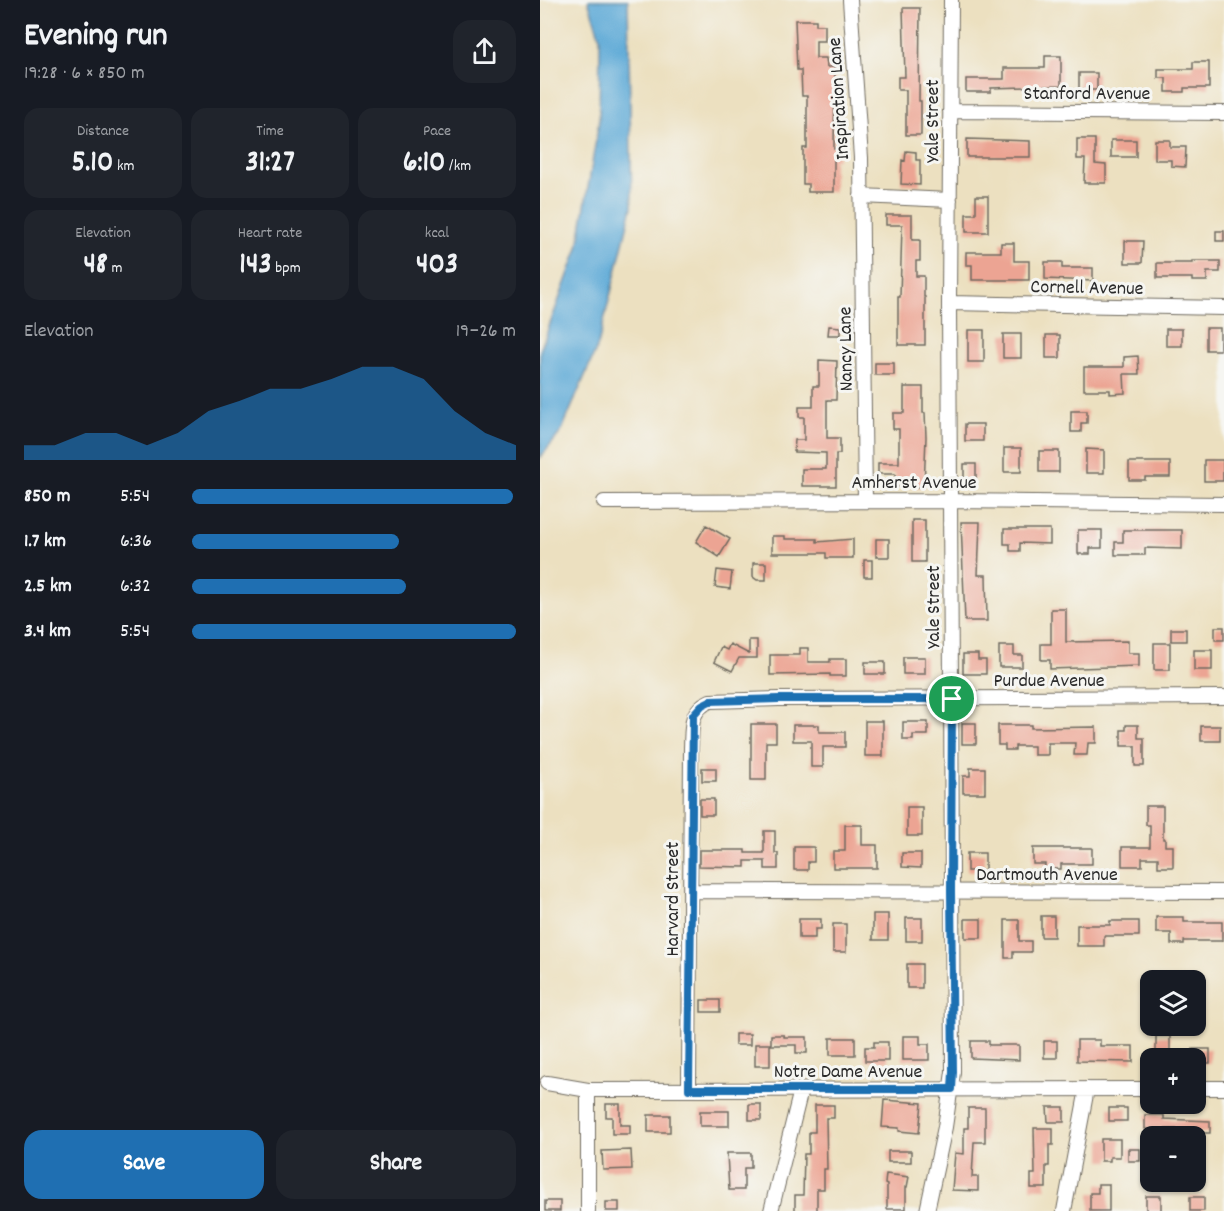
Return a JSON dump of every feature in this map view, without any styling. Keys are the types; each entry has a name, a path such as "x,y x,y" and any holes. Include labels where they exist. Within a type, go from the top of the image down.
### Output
{"street":[{"name":"Inspiration Lane","path":"850,0 861,158 861,196"},
{"name":"Yale Street","path":"927,1211 952,1089 953,1072 951,0"},
{"name":"Stanford Avenue","path":"950,111 1224,113"},
{"path":"861,196 950,200"},
{"name":"Nancy Lane","path":"861,196 865,501"},
{"name":"Cornell Avenue","path":"950,303 1224,308"},
{"name":"Amherst Avenue","path":"604,502 951,501 1224,504"},
{"name":"Purdue Avenue","path":"697,710 710,701 1224,697"},
{"name":"Harvard Street","path":"689,1089 691,748 693,715 697,710"},
{"name":"Dartmouth Avenue","path":"690,891 1224,892"},
{"name":"Notre Dame Avenue","path":"547,1083 588,1090 1140,1089"},
{"path":"1206,1088 1224,1088"},
{"path":"1064,1211 1087,1089"},
{"path":"588,1090 588,1211"},
{"path":"771,1211 801,1090"}],"water":[{"path":"588,0 628,0 632,207 598,345 561,432 540,458 540,351 578,248 599,121 600,38"}],"building":[{"path":"903,8 920,8 921,135 906,135 906,90 898,90 898,77 905,77"},
{"path":"795,20 816,20 816,25 825,25 825,41 816,41 816,58 826,58 827,67 835,67 834,149 837,149 838,159 834,159 834,192 808,192 808,184 803,184 803,148 807,148 807,96 802,96 801,70 797,70"},
{"path":"1045,56 1061,56 1061,86 991,88 991,92 966,92 966,79 1004,79 1004,68 1045,68"},
{"path":"1193,62 1209,62 1209,88 1184,88 1184,92 1166,92 1166,78 1158,78 1158,69 1193,69"},
{"path":"1079,73 1097,73 1097,90 1079,90"},
{"path":"967,139 1030,141 1030,157 967,157"},
{"path":"1077,139 1095,139 1095,164 1106,165 1106,183 1084,183 1085,159 1077,159"},
{"path":"1111,140 1136,140 1136,157 1111,157"},
{"path":"1155,140 1170,140 1170,147 1186,147 1185,167 1171,166 1171,160 1155,160"},
{"path":"906,151 916,152 916,160 920,160 920,185 901,184 902,160 905,161"},
{"path":"976,196 988,196 988,232 966,232 966,214 976,214"},
{"path":"886,215 912,215 912,240 920,240 920,261 916,261 916,276 924,276 925,345 898,345 902,225 886,225"},
{"path":"1216,231 1224,231 1224,241 1216,241"},
{"path":"1125,241 1143,241 1142,263 1125,263"},
{"path":"1001,243 1014,243 1014,261 1029,261 1029,280 972,280 972,265 966,265 966,252 1001,252"},
{"path":"1192,261 1220,261 1220,272 1207,272 1207,281 1192,281 1192,278 1157,278 1157,263 1192,263"},
{"path":"1045,262 1062,262 1062,268 1093,268 1093,281 1045,279"},
{"path":"829,326 840,327 840,335 828,335"},
{"path":"1206,328 1220,328 1220,350 1206,350"},
{"path":"1166,329 1182,329 1182,346 1166,346"},
{"path":"968,330 984,330 984,362 968,362"},
{"path":"1003,334 1021,334 1021,358 1003,358"},
{"path":"1046,335 1060,335 1060,358 1046,358"},
{"path":"1138,356 1139,374 1124,374 1125,393 1110,394 1110,390 1084,390 1084,367 1124,367 1124,357"},
{"path":"819,360 837,361 836,400 827,400 827,438 840,438 840,454 836,454 836,486 802,486 802,469 826,469 826,453 794,452 795,440 804,440 804,417 799,417 799,407 813,407 813,386 819,386"},
{"path":"875,363 894,363 894,375 875,375"},
{"path":"904,387 923,387 926,437 924,487 895,487 895,474 878,474 878,463 899,463 899,429 893,429 893,413 904,413"},
{"path":"1071,411 1087,411 1087,423 1081,423 1081,432 1071,432"},
{"path":"965,424 983,424 983,441 965,441"},
{"path":"1004,448 1021,448 1021,472 1004,472"},
{"path":"1086,449 1104,450 1104,473 1086,473"},
{"path":"1039,451 1059,451 1059,472 1039,472"},
{"path":"1204,460 1223,460 1223,481 1204,481"},
{"path":"1129,462 1170,462 1170,477 1145,477 1145,480 1129,480"},
{"path":"964,464 976,464 976,479 964,479"},
{"path":"912,520 925,520 925,562 912,562"},
{"path":"961,522 980,522 978,575 986,575 987,621 965,621"},
{"path":"706,525 730,539 719,557 696,542"},
{"path":"1004,529 1050,529 1050,544 1020,543 1020,551 1010,551 1010,544 1004,544"},
{"path":"1078,530 1102,530 1102,548 1090,548 1090,554 1078,554"},
{"path":"1123,530 1182,530 1182,549 1145,548 1145,555 1115,555 1115,542 1123,542"},
{"path":"772,536 785,536 785,539 817,539 817,542 853,539 853,558 826,558 826,553 772,553"},
{"path":"876,539 889,539 889,557 876,557"},
{"path":"864,560 872,560 872,577 864,577"},
{"path":"753,563 766,563 766,580 757,580 753,577"},
{"path":"717,570 732,572 730,589 715,587"},
{"path":"1051,609 1066,609 1066,642 1128,641 1128,653 1139,653 1139,666 1050,669 1050,660 1041,660 1041,644 1051,644"},
{"path":"1215,627 1224,627 1224,640 1215,640"},
{"path":"1171,629 1186,629 1186,641 1171,641"},
{"path":"749,640 757,640 757,658 739,658 732,671 714,662 721,647 727,650 730,644 749,654"},
{"path":"1154,643 1170,643 1170,670 1154,670"},
{"path":"999,646 1014,646 1014,655 1022,655 1022,667 999,667"},
{"path":"800,648 808,648 808,662 846,659 846,676 770,675 770,655 800,655"},
{"path":"1194,650 1212,650 1212,670 1194,670"},
{"path":"963,654 978,654 978,660 986,660 986,674 963,674"},
{"path":"903,657 925,657 925,674 903,674"},
{"path":"865,662 885,662 885,674 865,674"},
{"path":"865,721 883,721 883,756 865,756"},
{"path":"903,722 928,722 928,735 913,735 913,740 903,740"},
{"path":"962,723 976,723 976,744 962,744"},
{"path":"751,724 776,724 776,742 766,742 766,780 751,780"},
{"path":"793,725 819,725 819,732 845,732 845,747 823,747 823,767 811,767 811,741 793,741"},
{"path":"998,725 1031,725 1031,728 1096,727 1096,743 1088,743 1087,755 1074,755 1075,743 1048,743 1048,755 1034,755 1034,746 1015,746 1015,750 1005,750 1005,745 998,745"},
{"path":"1126,725 1138,725 1138,738 1144,738 1144,766 1135,766 1135,746 1121,746 1121,730 1126,730"},
{"path":"1201,726 1220,726 1220,741 1201,741"},
{"path":"702,768 716,768 716,781 702,781"},
{"path":"970,768 985,768 985,793 963,793 963,776 970,776"},
{"path":"700,799 714,799 714,815 700,815"},
{"path":"1146,806 1163,806 1163,839 1165,839 1165,846 1173,846 1173,867 1158,867 1158,858 1142,858 1142,866 1122,866 1122,847 1150,847 1150,825 1146,825"},
{"path":"907,807 922,807 922,836 907,836"},
{"path":"845,825 862,825 862,845 877,845 877,868 833,868 833,851 845,851"},
{"path":"764,831 775,831 778,869 765,869 765,861 745,861 745,867 699,866 699,850 745,850 745,853 764,853"},
{"path":"794,847 814,847 814,862 808,862 808,870 794,870"},
{"path":"1033,848 1092,848 1092,864 1061,864 1061,869 1045,869 1045,864 1033,864"},
{"path":"902,853 921,853 921,868 902,867"},
{"path":"967,853 985,853 985,871 967,871"},
{"path":"873,914 888,914 888,940 873,940"},
{"path":"1041,916 1054,916 1054,937 1041,937"},
{"path":"1156,917 1184,917 1184,922 1222,922 1222,941 1184,941 1184,944 1171,944 1171,933 1156,933"},
{"path":"906,918 922,918 922,941 906,941"},
{"path":"799,919 821,919 821,929 815,929 815,938 799,938"},
{"path":"965,919 981,919 981,938 965,938"},
{"path":"1005,920 1019,920 1019,941 1031,941 1031,952 1013,952 1013,958 1005,958"},
{"path":"1110,921 1139,921 1139,936 1104,936 1104,946 1077,946 1077,925 1110,925"},
{"path":"833,924 846,924 846,952 833,952"},
{"path":"907,964 922,964 922,988 907,988"},
{"path":"701,1000 720,1000 720,1012 701,1012"},
{"path":"735,1034 750,1034 750,1045 735,1045"},
{"path":"771,1035 807,1037 807,1053 796,1053 796,1045 771,1045"},
{"path":"903,1036 920,1036 920,1044 929,1044 929,1060 903,1060"},
{"path":"1156,1036 1170,1036 1170,1048 1156,1048"},
{"path":"830,1038 855,1038 855,1055 830,1055"},
{"path":"1077,1040 1100,1040 1100,1046 1133,1046 1133,1062 1077,1061"},
{"path":"971,1041 989,1041 989,1045 1019,1045 1019,1060 971,1058"},
{"path":"1044,1041 1057,1041 1057,1058 1044,1058"},
{"path":"874,1042 888,1042 888,1061 865,1061 865,1047 874,1047"},
{"path":"755,1044 770,1044 770,1066 755,1066"},
{"path":"1206,1049 1210,1049 1210,1063 1206,1063"},
{"path":"884,1100 922,1103 919,1133 882,1127"},
{"path":"606,1104 620,1104 620,1125 630,1125 630,1134 612,1134 612,1117 606,1117"},
{"path":"749,1104 761,1104 761,1120 749,1120"},
{"path":"815,1105 834,1105 834,1118 826,1118 827,1169 824,1169 824,1189 817,1189 817,1211 795,1211 795,1195 803,1195 804,1154 809,1154 809,1132 815,1132"},
{"path":"1047,1107 1064,1107 1064,1122 1048,1122"},
{"path":"968,1108 985,1108 985,1142 974,1142 972,1177 978,1177 978,1191 952,1190 955,1153 964,1154 964,1128 968,1128"},
{"path":"1109,1108 1127,1108 1127,1121 1109,1121"},
{"path":"700,1111 729,1111 729,1126 700,1126"},
{"path":"648,1115 670,1115 670,1132 648,1132"},
{"path":"1145,1115 1164,1115 1164,1119 1210,1121 1210,1133 1206,1133 1206,1126 1145,1126"},
{"path":"1034,1128 1053,1128 1053,1145 1049,1145 1049,1166 1046,1166 1046,1188 1031,1188 1031,1174 1035,1174"},
{"path":"1101,1139 1120,1139 1120,1157 1110,1157 1110,1161 1101,1161"},
{"path":"1128,1149 1140,1149 1140,1161 1128,1161"},
{"path":"631,1150 632,1169 603,1170 602,1151"},
{"path":"888,1151 911,1151 911,1162 888,1162"},
{"path":"727,1153 751,1153 751,1168 744,1168 744,1190 729,1190"},
{"path":"886,1174 909,1177 906,1187 906,1209 887,1209"},
{"path":"1098,1184 1109,1184 1109,1211 1090,1211 1090,1193 1098,1193"},
{"path":"1146,1196 1161,1196 1161,1211 1146,1211"},
{"path":"1190,1197 1204,1197 1204,1211 1190,1211"},
{"path":"545,1201 560,1201 560,1211 545,1211"},
{"path":"606,1202 619,1202 619,1211 606,1211"}],"route":[{"path":"952,699 952,1089 689,1089 693,715 702,705 710,701 952,699"}]}
